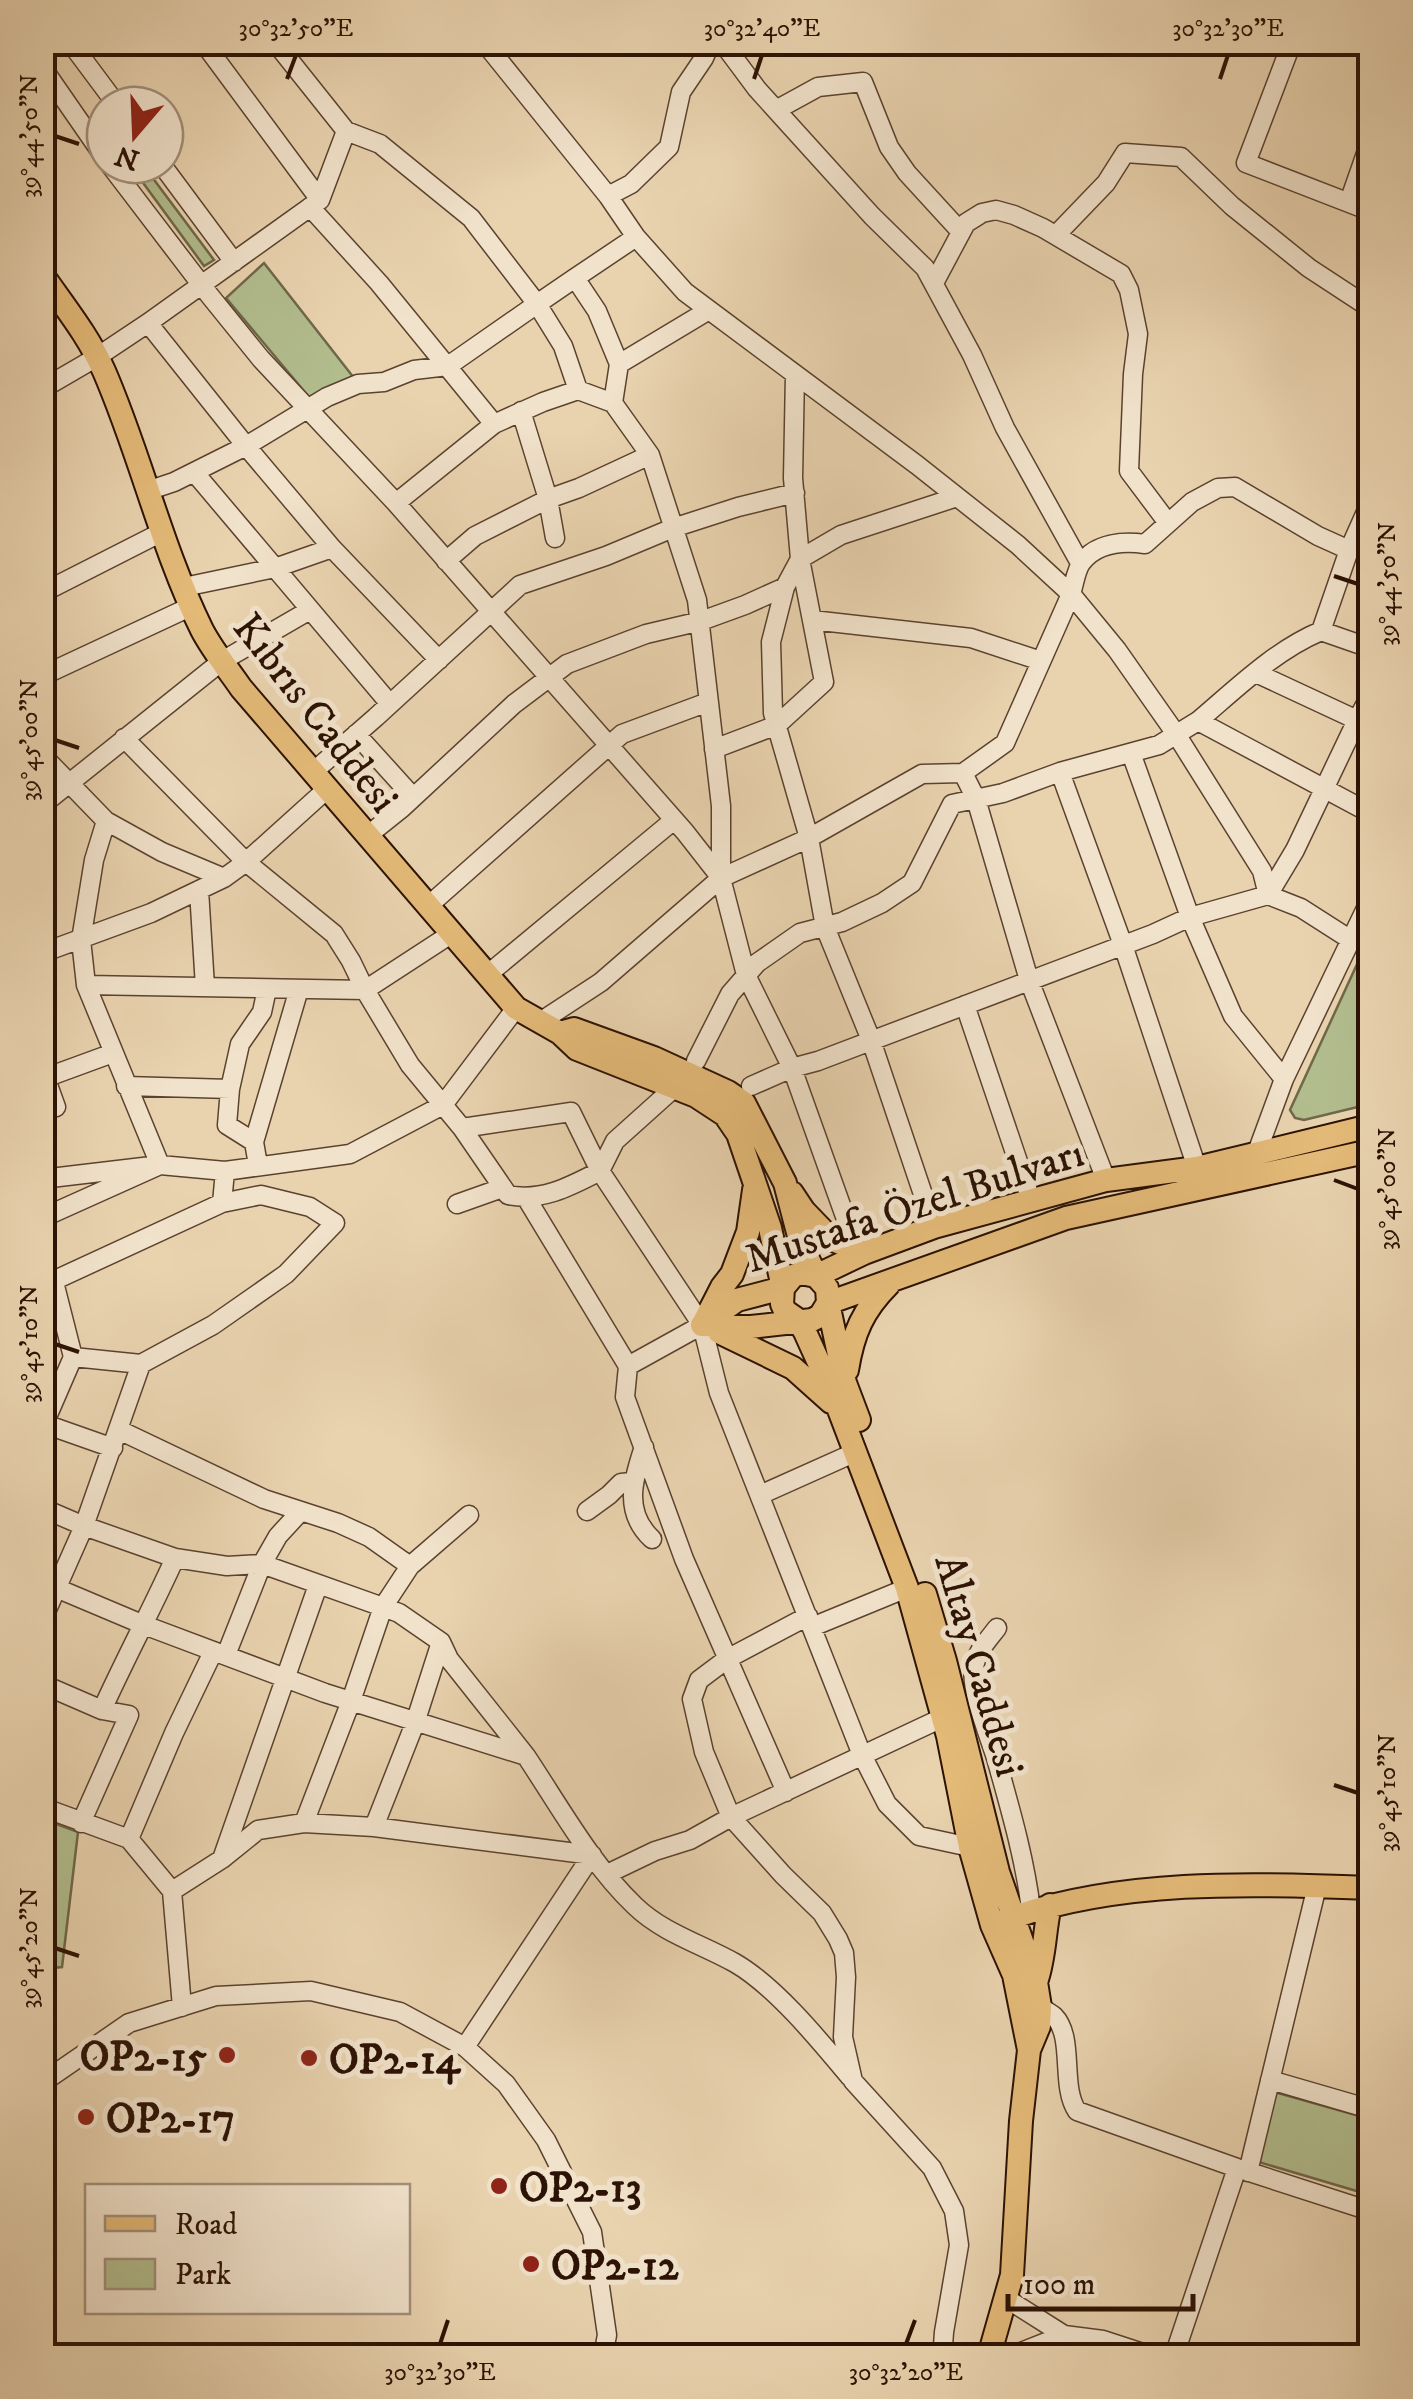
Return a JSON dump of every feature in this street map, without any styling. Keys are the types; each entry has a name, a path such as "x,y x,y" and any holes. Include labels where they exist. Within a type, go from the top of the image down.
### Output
{"main road":[{"name":"Kıbrıs Caddesi","path":"42,274 82,329 104,371 188,597 204,634 241,688 516,1008 577,1049 696,1096 725,1115 738,1134 770,1228 782,1288"},
{"name":"Kıbrıs Caddesi","path":"550,1028 574,1029 654,1058 744,1103 785,1183 802,1244 816,1276"},
{"name":"Mustafa Özel Bulvarı","path":"702,1325 738,1300 782,1288 793,1276 816,1276 934,1228 1106,1180 1197,1168 1370,1126"},
{"name":"Mustafa Özel Bulvarı","path":"702,1325 752,1328 812,1320 820,1316 828,1303 1066,1218 1370,1150"},
{"path":"754,1183 748,1232 732,1274 702,1325 793,1368 839,1410"},
{"path":"785,1183 804,1211 831,1239 869,1252"},
{"path":"816,1276 827,1288 828,1303"},
{"path":"845,1383 860,1321 871,1302 893,1280"},
{"path":"782,1288 782,1304 798,1320"},
{"name":"Altay Caddesi","path":"828,1303 845,1383 918,1573 945,1661 998,1872 1022,1914 1040,2007 1039,2026 1029,2050 1012,2276 989,2356"},
{"name":"Altay Caddesi","path":"798,1320 839,1410 907,1588 944,1717 970,1847 1022,1914 1014,1975 1029,2050"},
{"path":"1022,1914 1174,1888 1370,1888"},
{"path":"1022,1914 1043,1936 1042,1964 1036,1982"}],"street":[{"path":"70,42 102,85"},
{"path":"203,42 315,204 494,424"},
{"path":"275,42 346,132 380,144 471,218 538,304 563,346 578,390"},
{"path":"484,42 608,196 636,238 685,292 957,498 1071,594 1118,650 1176,734 1262,871 1268,896"},
{"path":"608,196 632,184 669,147 681,92 710,42"},
{"path":"722,42 757,89 872,216 925,268 1005,428 1080,563"},
{"path":"1292,42 1246,163 1370,210"},
{"path":"42,67 85,129"},
{"path":"776,110 818,88 863,82 889,147 906,173 961,232"},
{"path":"42,389 148,323 315,204 346,132"},
{"path":"1349,202 1370,142"},
{"path":"1056,235 1106,183 1125,153 1180,157 1232,206 1309,268 1370,308"},
{"path":"125,185 261,359 396,503 721,878"},
{"path":"177,185 234,262"},
{"path":"934,283 966,223 996,210 1056,235 1121,274 1129,290 1138,334 1129,471 1168,523"},
{"path":"147,491 246,446 307,408 358,384 384,382 414,370 448,366 636,238"},
{"path":"574,278 597,311 619,364 614,403"},
{"path":"619,364 709,310"},
{"path":"148,323 332,548 438,660"},
{"path":"714,749 777,725 824,682 800,559 795,493 795,374"},
{"path":"396,503 494,424 578,390 614,403 650,455 701,620 721,806 721,878 746,975 792,1068 847,1222 869,1252"},
{"path":"521,412 548,498 554,538"},
{"path":"446,561 475,536 548,498 650,455"},
{"path":"194,472 390,704"},
{"path":"550,1028 721,878 808,838 922,774 963,773 1005,743 1071,594 1080,563 1101,548 1122,541 1145,544 1192,502 1218,488 1235,487 1318,536 1350,550"},
{"path":"42,954 152,913 224,878 246,862 356,734 520,585 673,528 795,493"},
{"path":"934,1228 871,1040 824,926 808,838 773,713 771,642 785,587 800,559 841,535 957,498"},
{"path":"1320,631 1370,502"},
{"path":"42,593 162,532"},
{"path":"42,676 188,597 332,548"},
{"path":"367,836 514,704 567,664 646,634 744,606 785,587"},
{"path":"42,804 222,661 310,610"},
{"path":"812,620 971,638 1042,661"},
{"path":"696,1060 730,994 757,962 800,933 842,922 912,883 952,804 1003,794 1060,772 1159,745 1198,721 1298,640 1320,631 1370,648"},
{"path":"1256,673 1356,720"},
{"path":"1268,896 1295,850 1370,696"},
{"path":"427,907 622,734 708,702"},
{"path":"1198,721 1370,813"},
{"path":"356,734 414,797"},
{"path":"124,738 246,862 334,934 410,1065 462,1128 508,1195 527,1199 568,1188 600,1171 615,1142 674,1088"},
{"path":"1131,753 1190,917 1234,1016 1284,1079"},
{"path":"42,754 106,821 162,852 224,878"},
{"path":"1060,772 1124,945 1197,1168"},
{"path":"963,773 976,799 1030,980 1106,1180"},
{"path":"488,975 674,820"},
{"path":"106,821 94,860 81,940 86,985 160,1165"},
{"path":"199,890 205,987"},
{"path":"751,1086 1190,917 1268,896 1301,908 1351,940"},
{"path":"1256,1155 1284,1079 1369,909"},
{"path":"86,985 365,990 451,934"},
{"path":"254,1142 227,1126 230,1089 240,1044 262,1012 267,989"},
{"path":"258,1165 254,1142 300,989"},
{"path":"965,1004 1032,1200"},
{"path":"42,1178 160,1165 225,1171 350,1154 442,1105 516,1008"},
{"path":"56,1107 43,1076 113,1053"},
{"path":"126,1086 230,1089"},
{"path":"462,1128 570,1112 600,1171 702,1325 719,1393 862,1756 887,1804 919,1836 970,1847"},
{"path":"42,1218 160,1165"},
{"path":"222,1203 225,1171"},
{"path":"456,1204 502,1188"},
{"path":"73,1357 141,1364 213,1325 286,1274 336,1222 310,1207 261,1195 222,1203 48,1284 73,1357 43,1424 116,1439 368,1537 410,1566"},
{"path":"527,1199 628,1366 624,1397 684,1559 786,1792"},
{"path":"628,1366 702,1325"},
{"path":"42,1621 49,1584 84,1526 141,1364"},
{"path":"644,1446 632,1482 633,1501 642,1530 652,1539"},
{"path":"760,1495 856,1452"},
{"path":"587,1511 621,1483 632,1482"},
{"path":"42,1508 174,1558 227,1566 262,1564 400,1613 441,1642 449,1659 526,1756 592,1855 635,1906 661,1926 738,1965 767,1989 815,2034 932,2168 954,2211 959,2245 944,2332 946,2356"},
{"path":"129,1839 181,1717 220,1654 278,1536 301,1511"},
{"path":"304,1823 383,1606 410,1566 469,1515"},
{"path":"102,1710 174,1558"},
{"path":"49,1584 286,1679 526,1756"},
{"path":"222,1859 318,1585"},
{"path":"854,2081 843,2038 844,1953 822,1913 731,1817 704,1752 692,1699 698,1680 727,1659 810,1621 907,1588"},
{"path":"997,1628 980,1650 974,1669 975,1688 1028,1881 1022,1914"},
{"path":"374,1827 441,1642"},
{"path":"42,1684 102,1710 128,1715 81,1823"},
{"path":"607,1874 655,1851 690,1840 944,1717"},
{"path":"42,1808 129,1839 172,1891 182,2007"},
{"path":"172,1891 258,1830 304,1823 374,1827 592,1855"},
{"path":"465,2046 592,1855"},
{"path":"1174,2356 1243,2170 1270,2080 1317,1886"},
{"path":"42,2085 129,2023 216,1996 311,1991 400,2012 465,2046 506,2084 546,2140 592,2232 606,2335 603,2356"},
{"path":"1040,2007 1060,2024 1070,2097 1077,2111 1370,2210"},
{"path":"1270,2080 1370,2110"},
{"path":"1006,2298 1064,2335 1103,2340 1152,2356"},
{"path":"1011,2356 1064,2335"}],"green space":[{"path":"145,185 158,185 214,260 204,266"},
{"path":"264,263 354,378 309,397 226,298"},
{"path":"1364,949 1370,951 1370,1104 1304,1120 1295,1118 1290,1110"},
{"path":"43,1819 78,1832 62,1967 43,1969"},
{"path":"1271,2091 1370,2119 1370,2195 1252,2160"}],"place":[{"name":"OP2-15","path":"227,2055"},
{"name":"OP2-14","path":"309,2058"},
{"name":"OP2-17","path":"86,2117"},
{"name":"OP2-13","path":"499,2186"},
{"name":"OP2-12","path":"531,2264"}]}
